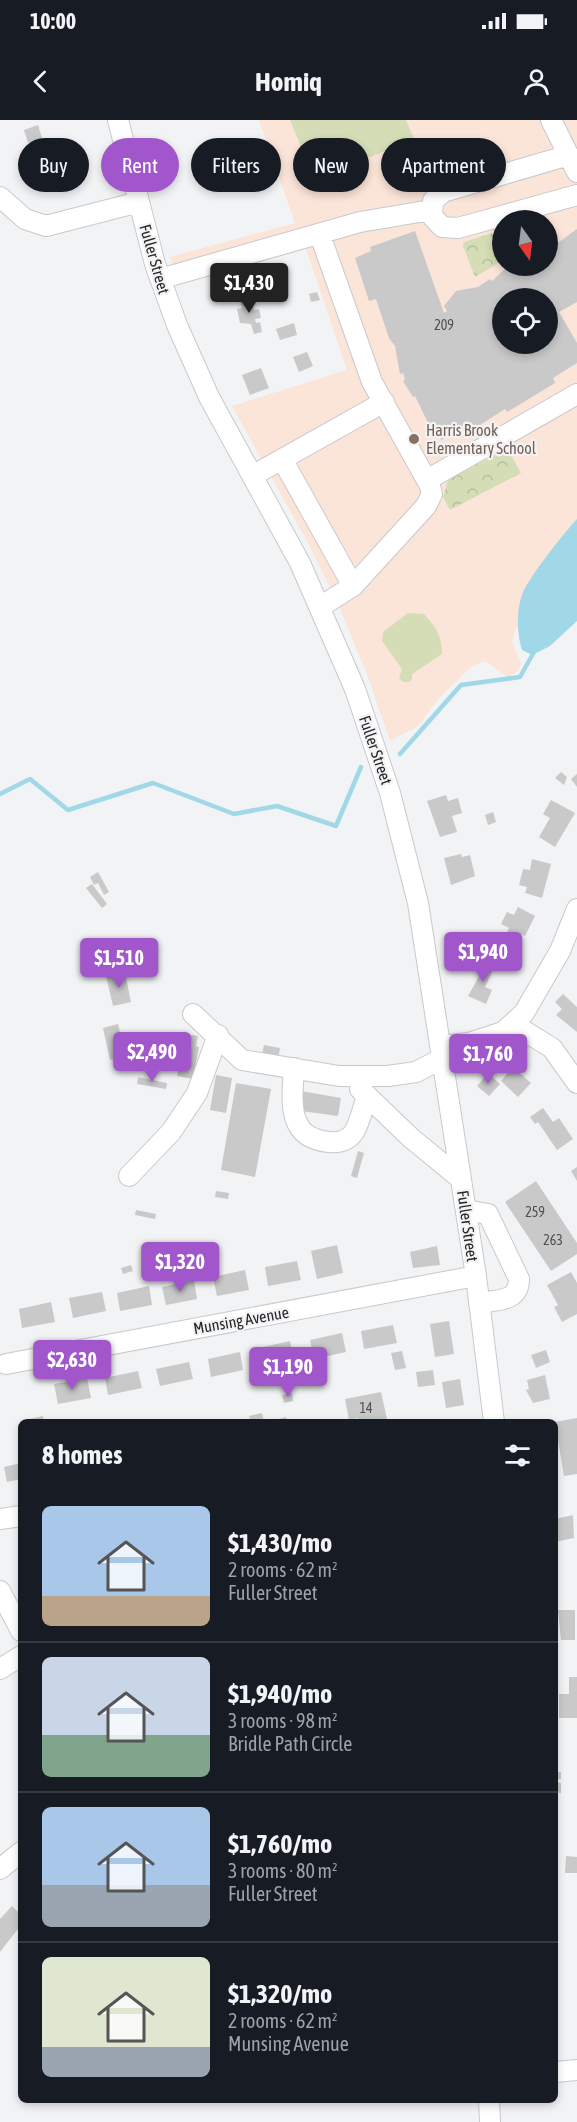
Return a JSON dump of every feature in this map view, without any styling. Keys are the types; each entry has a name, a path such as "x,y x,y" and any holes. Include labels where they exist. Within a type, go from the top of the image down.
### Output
{"street":[{"name":"Fuller Street","path":"118,120 160,279 197,374 300,563 355,689 390,793 418,903 476,1276 494,1419"},
{"path":"551,120 573,163 443,192 433,201 431,210 437,224 452,229 577,195"},
{"path":"0,197 25,219 46,226 139,202"},
{"path":"160,279 360,222 431,210"},
{"path":"320,235 372,382 427,480 432,494 429,502 353,586 320,607"},
{"path":"427,480 577,394"},
{"path":"252,476 384,402"},
{"path":"282,459 353,586"},
{"path":"193,1014 218,1035 242,1060 346,1076 388,1076 416,1072 442,1052 487,1038 513,1024 532,1002 560,951 577,909"},
{"path":"513,1024 552,1048 577,1083"},
{"path":"129,1176 171,1132 197,1093 218,1035"},
{"path":"294,1068 292,1103 295,1118 301,1131 316,1141 340,1143 353,1134 367,1096"},
{"path":"346,1076 411,1138 461,1179"},
{"path":"466,1210 488,1214 519,1279 518,1290 514,1296 479,1303"},
{"name":"Munsing Avenue","path":"6,1364 476,1276"},
{"path":"0,1519 18,1516"},
{"path":"0,1591 18,1625"},
{"path":"0,1669 18,1658"},
{"path":"0,1869 18,1854"},
{"path":"558,2072 577,2070"},
{"path":"489,2103 490,2122"}],"shaded area":[{"name":"Harris Brook Elementary School","path":"259,120 577,120 577,530 525,620 515,630 512,642 521,664 518,671 508,677 485,661 472,666 439,698 418,726 390,741 367,674 338,604 308,543 232,406 347,370 306,249 180,284 170,257 295,223 281,183 281,138 265,138"}],"green space":[{"path":"290,120 406,120 414,138 381,138 381,153 369,158 369,138 298,138"},
{"path":"492,233 492,267 475,277 463,246 464,242"},
{"path":"507,448 521,473 450,510 443,497 448,480"},
{"path":"408,613 424,614 435,628 442,654 412,674 409,682 403,682 399,678 402,669 382,641 383,632"}],"water":[{"path":"577,519 577,621 550,646 532,655 522,650 519,637 518,616 522,595 538,567"}],"building":[{"path":"38,125 42,138 26,138 24,130"},
{"name":"Harris Brook Elementary School","path":"577,229 577,302 559,312 577,343 577,363 553,378 555,383 507,412 505,409 466,434 462,426 458,428 460,430 441,440 437,430 433,433 415,396 413,397 403,381 405,379 403,373 400,374 395,346 389,338 376,299 369,301 355,258 371,251 370,247 415,231 444,313 447,311 444,306 456,291 478,287 490,279 492,281 497,276 558,276 558,243"},
{"path":"317,292 320,300 311,302 309,294"},
{"path":"248,295 254,310 259,309 261,318 255,319 256,323 260,322 262,332 254,334 251,324 240,323 237,309 242,308 239,297"},
{"path":"294,323 297,335 280,340 276,329"},
{"path":"307,352 313,366 299,372 293,357"},
{"path":"261,368 269,388 250,395 242,375"},
{"path":"561,772 567,777 564,785 555,778"},
{"path":"577,774 577,787 571,779"},
{"path":"446,795 448,801 458,798 462,813 452,816 457,832 440,837 427,801"},
{"path":"551,800 575,813 555,847 539,837 550,818 543,814"},
{"path":"493,812 496,822 488,825 485,815"},
{"path":"461,854 462,857 470,855 475,876 451,885 444,858"},
{"path":"532,859 551,864 542,898 525,893 527,887 519,885 523,869 530,870"},
{"path":"98,872 109,892 104,895 98,883 94,885 90,877"},
{"path":"92,884 107,904 102,908 86,888"},
{"path":"518,907 535,916 525,936 521,934 519,939 522,940 515,953 509,950 507,953 498,949 509,928 501,924 507,912 514,915"},
{"path":"483,959 495,965 485,987 492,990 486,1004 468,996 481,973 477,971"},
{"path":"125,973 131,1002 113,1006 106,976"},
{"path":"563,994 577,1007 577,1032 556,1015 562,1009 555,1002"},
{"path":"118,1024 126,1057 110,1060 103,1028"},
{"path":"186,1034 198,1036 196,1046 199,1047 193,1079 177,1076"},
{"path":"264,1045 280,1048 278,1061 261,1058"},
{"path":"513,1067 531,1083 518,1097 501,1081"},
{"path":"488,1073 500,1084 489,1096 477,1086"},
{"path":"216,1075 232,1078 226,1113 210,1110"},
{"path":"138,1077 167,1083 166,1089 137,1084"},
{"path":"236,1083 271,1089 255,1177 221,1170"},
{"path":"301,1091 341,1098 338,1116 301,1111"},
{"path":"543,1108 553,1122 559,1118 573,1139 557,1150 538,1122 535,1124 530,1117"},
{"path":"358,1151 364,1153 357,1178 351,1176"},
{"path":"577,1167 577,1181 571,1171"},
{"path":"536,1181 577,1243 577,1254 551,1271 505,1202"},
{"path":"216,1191 229,1193 228,1199 215,1197"},
{"path":"136,1210 156,1214 155,1219 135,1215"},
{"path":"337,1245 343,1273 317,1279 311,1251"},
{"path":"437,1246 440,1265 413,1268 410,1252"},
{"path":"297,1261 301,1280 268,1286 265,1267"},
{"path":"131,1265 133,1271 123,1274 121,1268"},
{"path":"245,1270 249,1290 217,1296 213,1277"},
{"path":"571,1272 577,1283 577,1314 562,1322 554,1307 558,1305 547,1285"},
{"path":"194,1280 197,1299 166,1305 162,1287"},
{"path":"149,1286 152,1305 120,1311 117,1293"},
{"path":"102,1292 106,1311 73,1318 69,1298"},
{"path":"51,1302 55,1322 22,1328 19,1309"},
{"path":"449,1321 454,1354 435,1357 430,1324"},
{"path":"393,1325 397,1343 364,1349 361,1331"},
{"path":"342,1333 346,1352 314,1359 310,1340"},
{"path":"290,1341 294,1361 263,1368 259,1348"},
{"path":"546,1350 550,1362 536,1368 531,1355"},
{"path":"402,1351 406,1368 395,1370 391,1353"},
{"path":"240,1352 243,1370 211,1377 208,1359"},
{"path":"189,1362 193,1379 160,1386 156,1369"},
{"path":"433,1370 435,1385 418,1387 416,1372"},
{"path":"138,1371 142,1388 108,1395 105,1378"},
{"path":"545,1375 550,1399 533,1403 526,1390 529,1389 527,1380"},
{"path":"87,1378 91,1398 58,1404 54,1384"},
{"path":"460,1379 464,1405 446,1408 442,1382"},
{"path":"381,1392 387,1419 349,1419 345,1399"},
{"path":"292,1393 293,1401 284,1403 282,1395"},
{"path":"262,1413 263,1419 250,1419 249,1416"},
{"path":"577,1418 577,1474 564,1476 558,1440 558,1421"},
{"path":"18,1464 18,1480 7,1482 4,1467"},
{"path":"573,1515 574,1538 558,1541 558,1518"},
{"path":"558,1610 575,1610 575,1640 561,1640"},
{"path":"569,1677 577,1677 577,1718 559,1718 559,1694 569,1694"},
{"path":"558,1782 561,1783 561,1793 558,1792"},
{"path":"566,1856 577,1857 577,1873 565,1873"},
{"path":"12,1906 18,1912 18,1929 0,1952 0,1919"}],"waterway":[{"path":"400,754 461,685 520,677 534,652"},
{"path":"0,794 30,779 68,810 153,783 234,814 277,806 336,826 361,767"}],"place":[{"name":"Harris Brook Elementary School","path":"414,439"}]}
